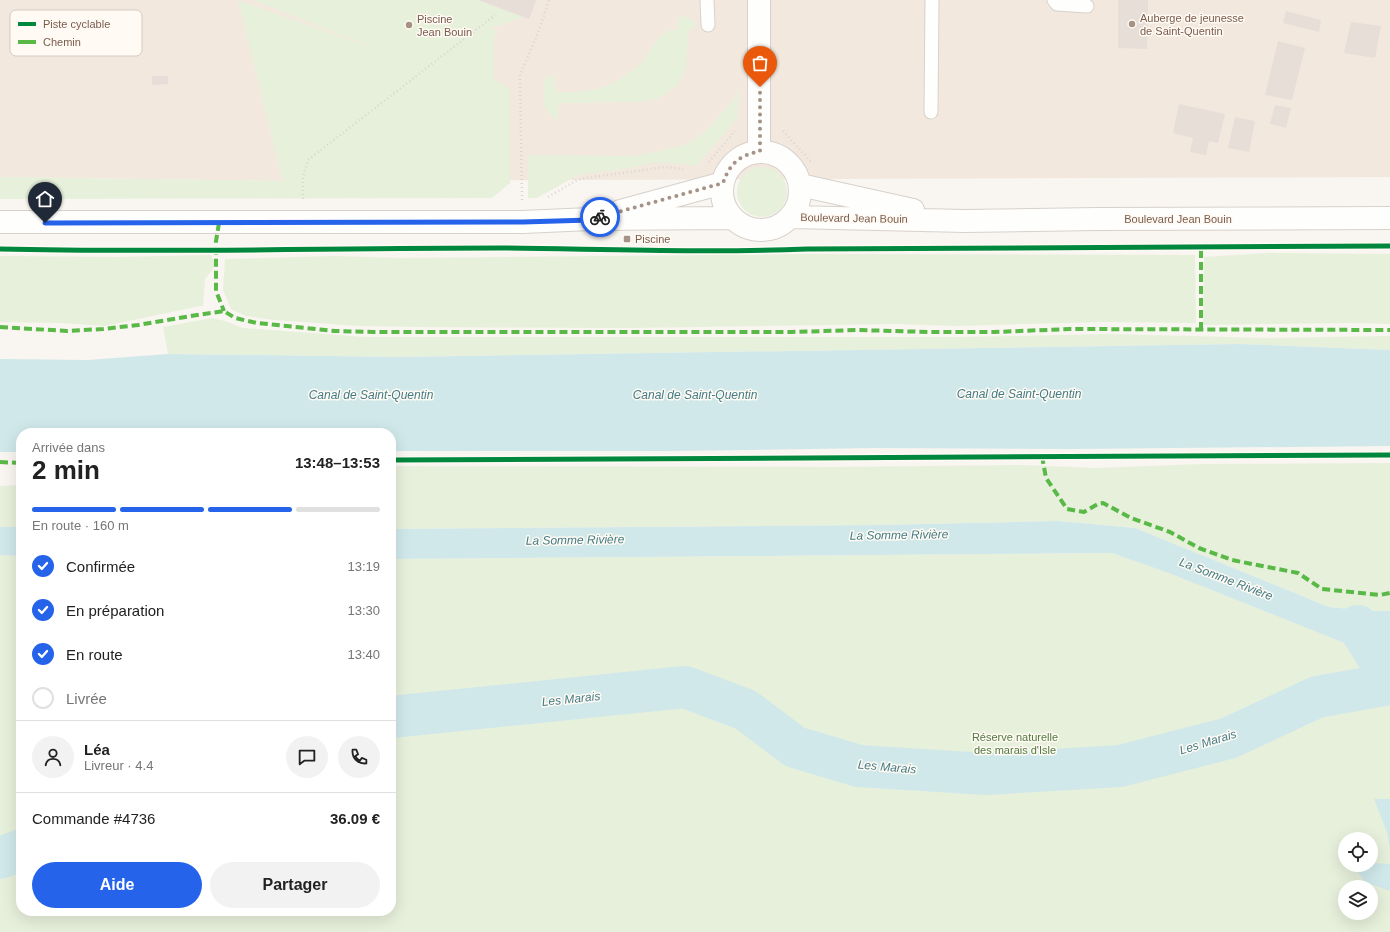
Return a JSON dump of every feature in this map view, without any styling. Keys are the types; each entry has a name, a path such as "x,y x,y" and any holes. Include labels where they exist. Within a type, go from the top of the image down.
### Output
{"street":[{"path":"759,0 760,141 773,154 782,158 794,170 800,185 799,202 791,217 781,225 768,230 755,230 742,226 732,218 725,207 722,195 726,173 732,164 760,141"},
{"path":"590,220 723,183"},
{"name":"Boulevard Jean Bouin","path":"800,185 965,221"},
{"name":"Boulevard Jean Bouin","path":"791,217 965,221 1390,218"},
{"path":"0,222 523,222 732,218"}],"lane":[{"path":"707,0 708,25"},
{"path":"931,112 932,0"},
{"path":"1054,0 1057,4 1087,6"}],"path":[{"path":"528,202 522,202 520,75 538,33 549,0"},
{"path":"303,203 303,177 308,160 496,15"},
{"path":"707,165 733,135 737,128 760,141 781,130 814,166"},
{"path":"547,197 576,180 665,167 685,169"}],"shaded area":[{"path":"0,0 1390,0 1390,177 283,181 0,177"}],"green space":[{"path":"238,0 383,52 254,0 531,0 525,16 489,29 497,30 493,43 493,79 510,89 510,183 492,198 0,199 0,177 283,181"},
{"path":"679,15 689,18 698,24 689,30 686,66 677,86 657,99 639,102 559,103 558,120 548,113 544,103 544,79 553,74 556,92 593,90 613,83 629,73 643,61 661,36 671,30 678,30"},
{"path":"739,87 738,118 696,166 656,162 625,169 580,174 537,198 528,198 528,155 633,156 657,152 686,144 704,133 735,98"},
{"path":"767,167 772,168 780,174 786,182 786,202 780,210 772,216 757,217 752,216 744,210 738,202 737,187 738,182 744,174 752,168"},
{"path":"1268,253 1390,254 1390,324 1203,325 1204,257"},
{"path":"806,254 1195,255 1196,323 1103,322 956,326 897,324 629,328 360,326 274,320 246,316 231,309 223,290 225,259 333,256 403,258"},
{"path":"211,255 216,265 205,279 203,306 105,326 61,323 0,322 0,256 119,257"},
{"path":"212,318 243,328 365,337 962,337 1112,334 1266,338 1390,336 1390,350 1239,344 399,357 168,354 163,327"},
{"path":"1390,463 1390,611 1329,607 1135,528 1058,521 880,525 396,529 396,466 834,467 1022,465 1095,468 1202,464"},
{"path":"16,485 16,527 0,527 0,486"},
{"name":"Réserve naturelle des marais d'Isle","path":"1112,553 1390,648 1390,932 0,932 0,555 16,556 16,916 396,916 396,559"}],"water":[{"name":"Canal de Saint-Quentin","path":"1239,344 1390,350 1390,446 1074,449 874,448 673,451 396,451 396,428 16,428 16,452 0,452 0,359 88,360 168,354 399,357"},
{"name":"La Somme Rivière","path":"1058,521 1135,528 1329,607 1390,611 1390,649 1362,650 1169,573 1112,553 396,559 396,529 880,525"},
{"path":"0,527 16,527 16,556 0,555"},
{"path":"1374,799 1390,799 1390,849 1387,832"},
{"path":"1378,863 1390,864 1390,891 1378,887 1378,880 1364,880 1358,872 1378,872"}],"building":[{"path":"478,0 536,0 529,19"},
{"name":"Auberge de jeunesse de Saint-Quentin","path":"1118,0 1148,0 1147,49 1118,48"},
{"path":"1286,11 1321,20 1319,32 1283,23"},
{"path":"1351,22 1381,26 1375,58 1344,53"},
{"path":"1278,41 1305,48 1292,100 1265,95"},
{"path":"152,76 168,76 168,84 152,85"},
{"path":"1179,104 1225,114 1218,143 1209,141 1206,155 1190,152 1193,138 1173,133"},
{"path":"1275,105 1291,108 1286,128 1270,124"},
{"path":"1235,117 1255,121 1249,152 1228,148"}],"waterway":[{"path":"1358,626 1390,676"},
{"name":"Les Marais","path":"396,716 685,687 746,710 795,747 859,766 986,774 1120,766 1229,738 1317,697 1390,684"},
{"name":"Les Marais","path":"0,858 16,852"}],"marked path":[{"path":"219,223 216,241 216,291 224,311"},
{"path":"1201,247 1201,330"},
{"path":"0,327 67,331 103,329 224,311 235,318 257,323 335,331 373,332 791,332 857,330 994,332 1070,329 1390,330"},
{"path":"1042,456 1046,478 1067,509 1084,512 1098,504 1103,503 1131,518 1170,532 1199,548 1232,560 1298,573 1322,589 1380,595 1390,593"},
{"path":"0,462 16,463"}],"cycle path":[{"path":"0,249 187,250 499,248 730,251 807,249 1390,246"},
{"path":"396,460 1390,455"}],"way so far":[{"path":"600,217 723,183 726,173 732,164 741,157 760,151 760,87"}],"place":[{"name":"Auberge de jeunesse de Saint-Quentin","path":"1132,24"},
{"name":"Piscine Jean Bouin","path":"409,25"},
{"name":"Piscine","path":"627,239"}],"route":[{"path":"45,223 523,222 590,220 600,217"}]}
